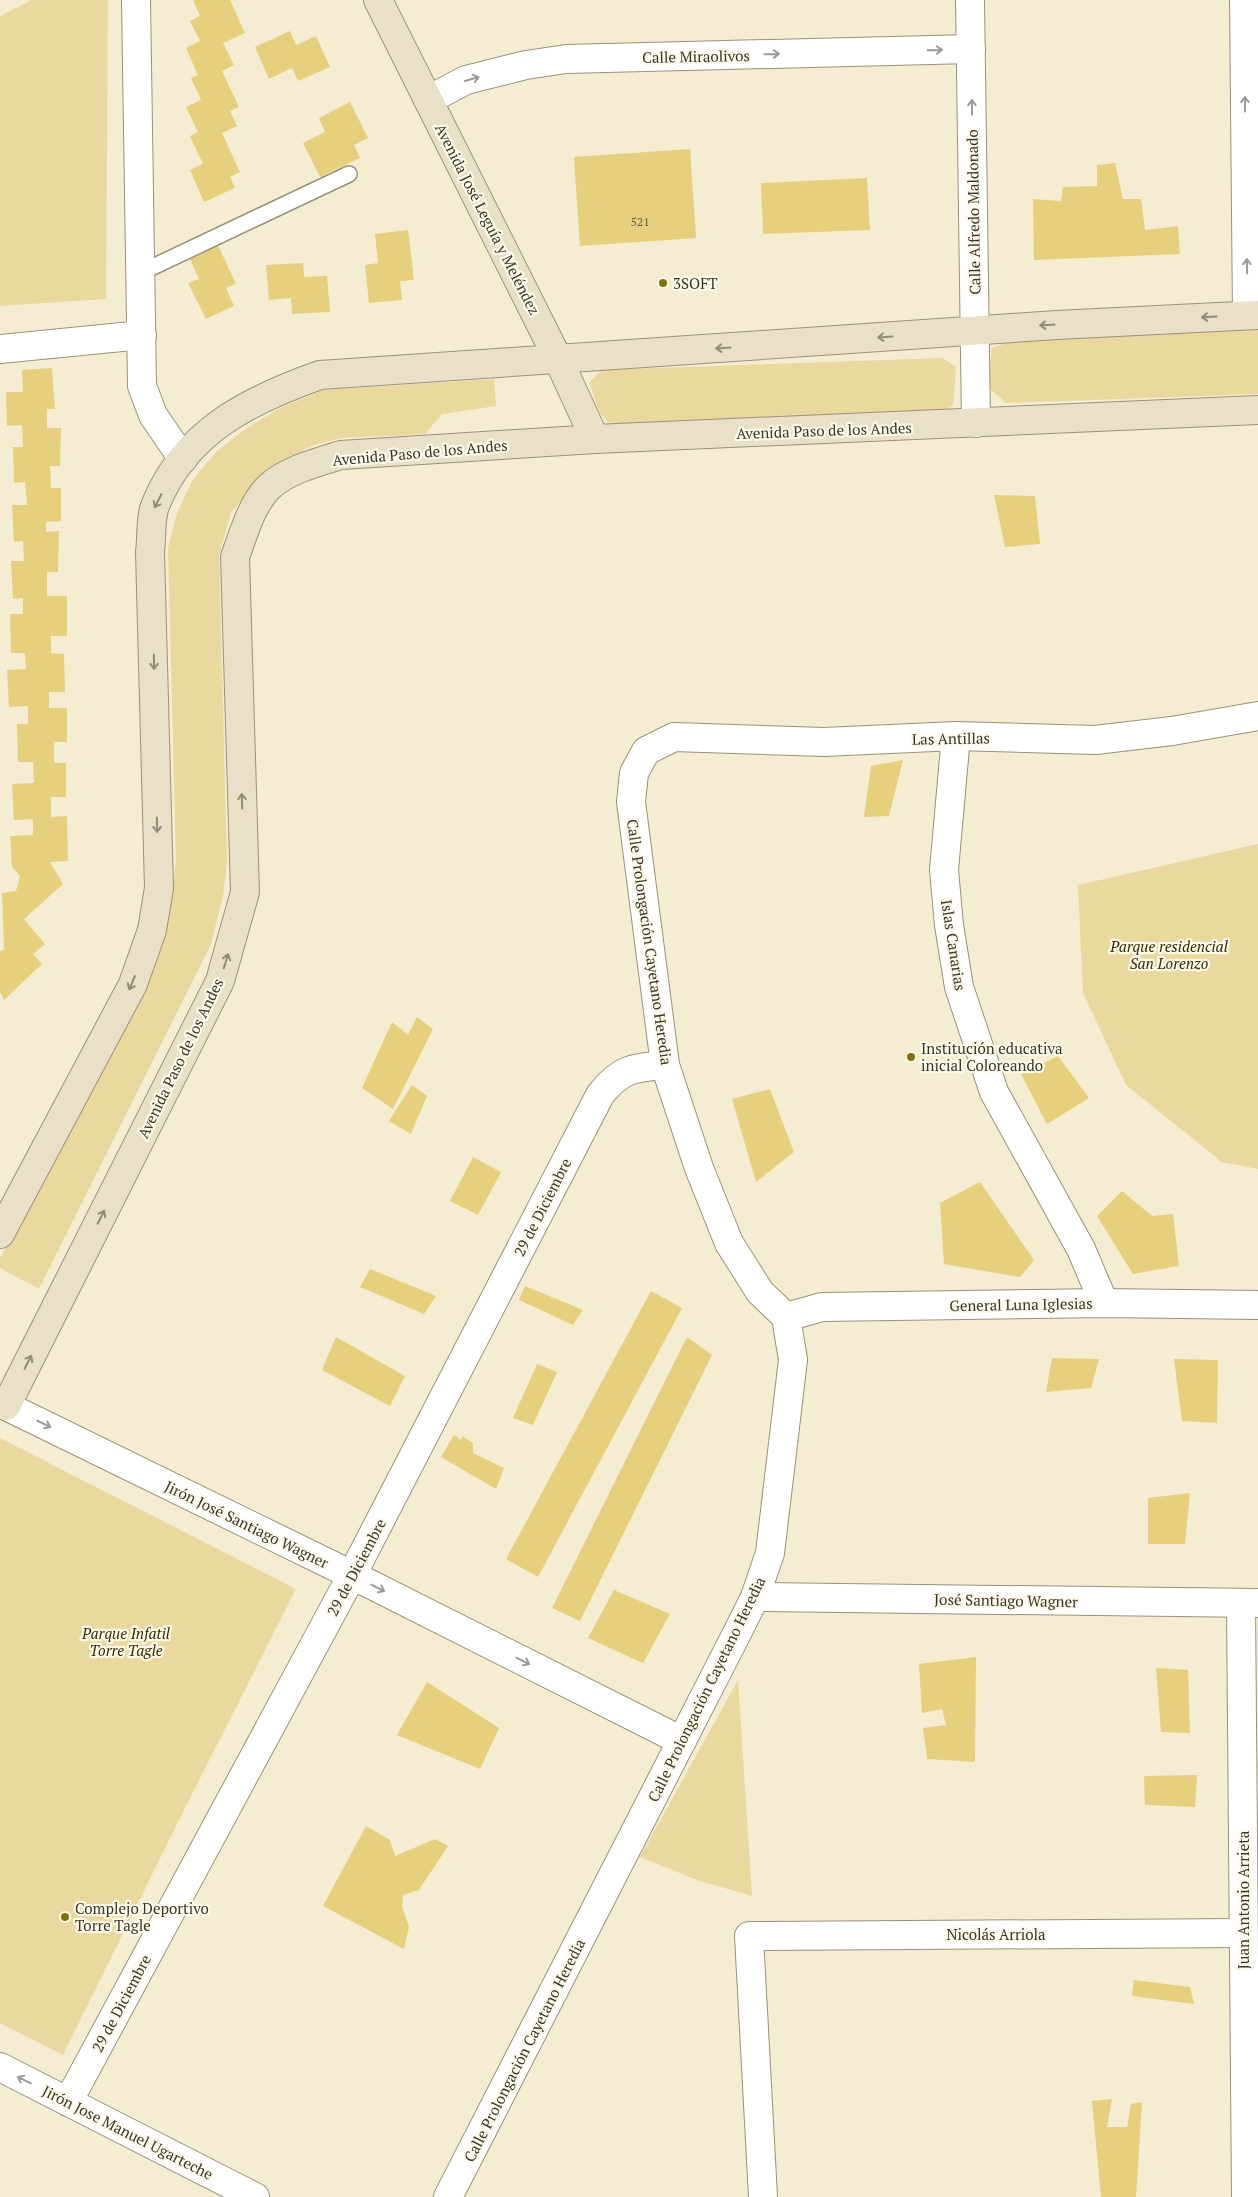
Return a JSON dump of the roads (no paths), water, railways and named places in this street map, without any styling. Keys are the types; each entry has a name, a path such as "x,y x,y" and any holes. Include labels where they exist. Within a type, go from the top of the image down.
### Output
{"street":[{"path":"136,0 142,386 153,415 183,459"},
{"name":"Avenida José Leguía y Meléndez","path":"378,0 558,358 595,439"},
{"name":"Calle Alfredo Maldonado","path":"970,0 976,424"},
{"path":"0,1234 133,984 152,930 159,888 150,552 155,508 175,470 204,435 236,411 276,390 320,375 975,331 1253,315 1244,0"},
{"name":"Calle Miraolivos","path":"428,100 466,80 526,64 566,59 971,50"},
{"path":"0,349 142,335"},
{"name":"Avenida Paso de los Andes","path":"3,1404 220,981 232,941 245,892 235,557 250,517 269,487 303,466 341,455 595,439 976,424 1258,410"},
{"name":"Las Antillas","path":"646,751 674,737 824,742 956,736 1095,740 1172,731 1258,716"},
{"name":"Islas Canarias","path":"956,736 944,870 949,925 959,987 994,1092 1081,1249 1104,1303"},
{"name":"Calle Prolongación Cayetano Heredia","path":"448,2197 755,1597 770,1553 793,1360 786,1317 760,1292 729,1243 699,1168 665,1065 631,802 634,773 646,751"},
{"name":"29 de Diciembre","path":"68,2102 352,1575 600,1095 614,1078 638,1068 665,1065"},
{"name":"General Luna Iglesias","path":"786,1317 822,1307 1104,1303 1258,1305"},
{"name":"Jirón José Santiago Wagner","path":"3,1404 352,1575 682,1741"},
{"name":"José Santiago Wagner","path":"755,1597 1250,1603"},
{"name":"Juan Antonio Arrieta","path":"1246,2197 1243,1933 1250,1603"},
{"name":"Nicolás Arriola","path":"763,2197 749,1936 1243,1933"},
{"name":"Jirón Jose Manuel Ugarteche","path":"0,2067 255,2197"}],"lane":[{"path":"140,273 349,174"}],"place":[{"name":"3SOFT","path":"663,283"},
{"name":"Institución educativa inicial Coloreando","path":"911,1057"},
{"name":"Complejo Deportivo Torre Tagle","path":"65,1917"}],"park label":[{"name":"Parque residencial San Lorenzo","path":"1169,954"},
{"name":"Parque Infatil Torre Tagle","path":"126,1642"}]}
